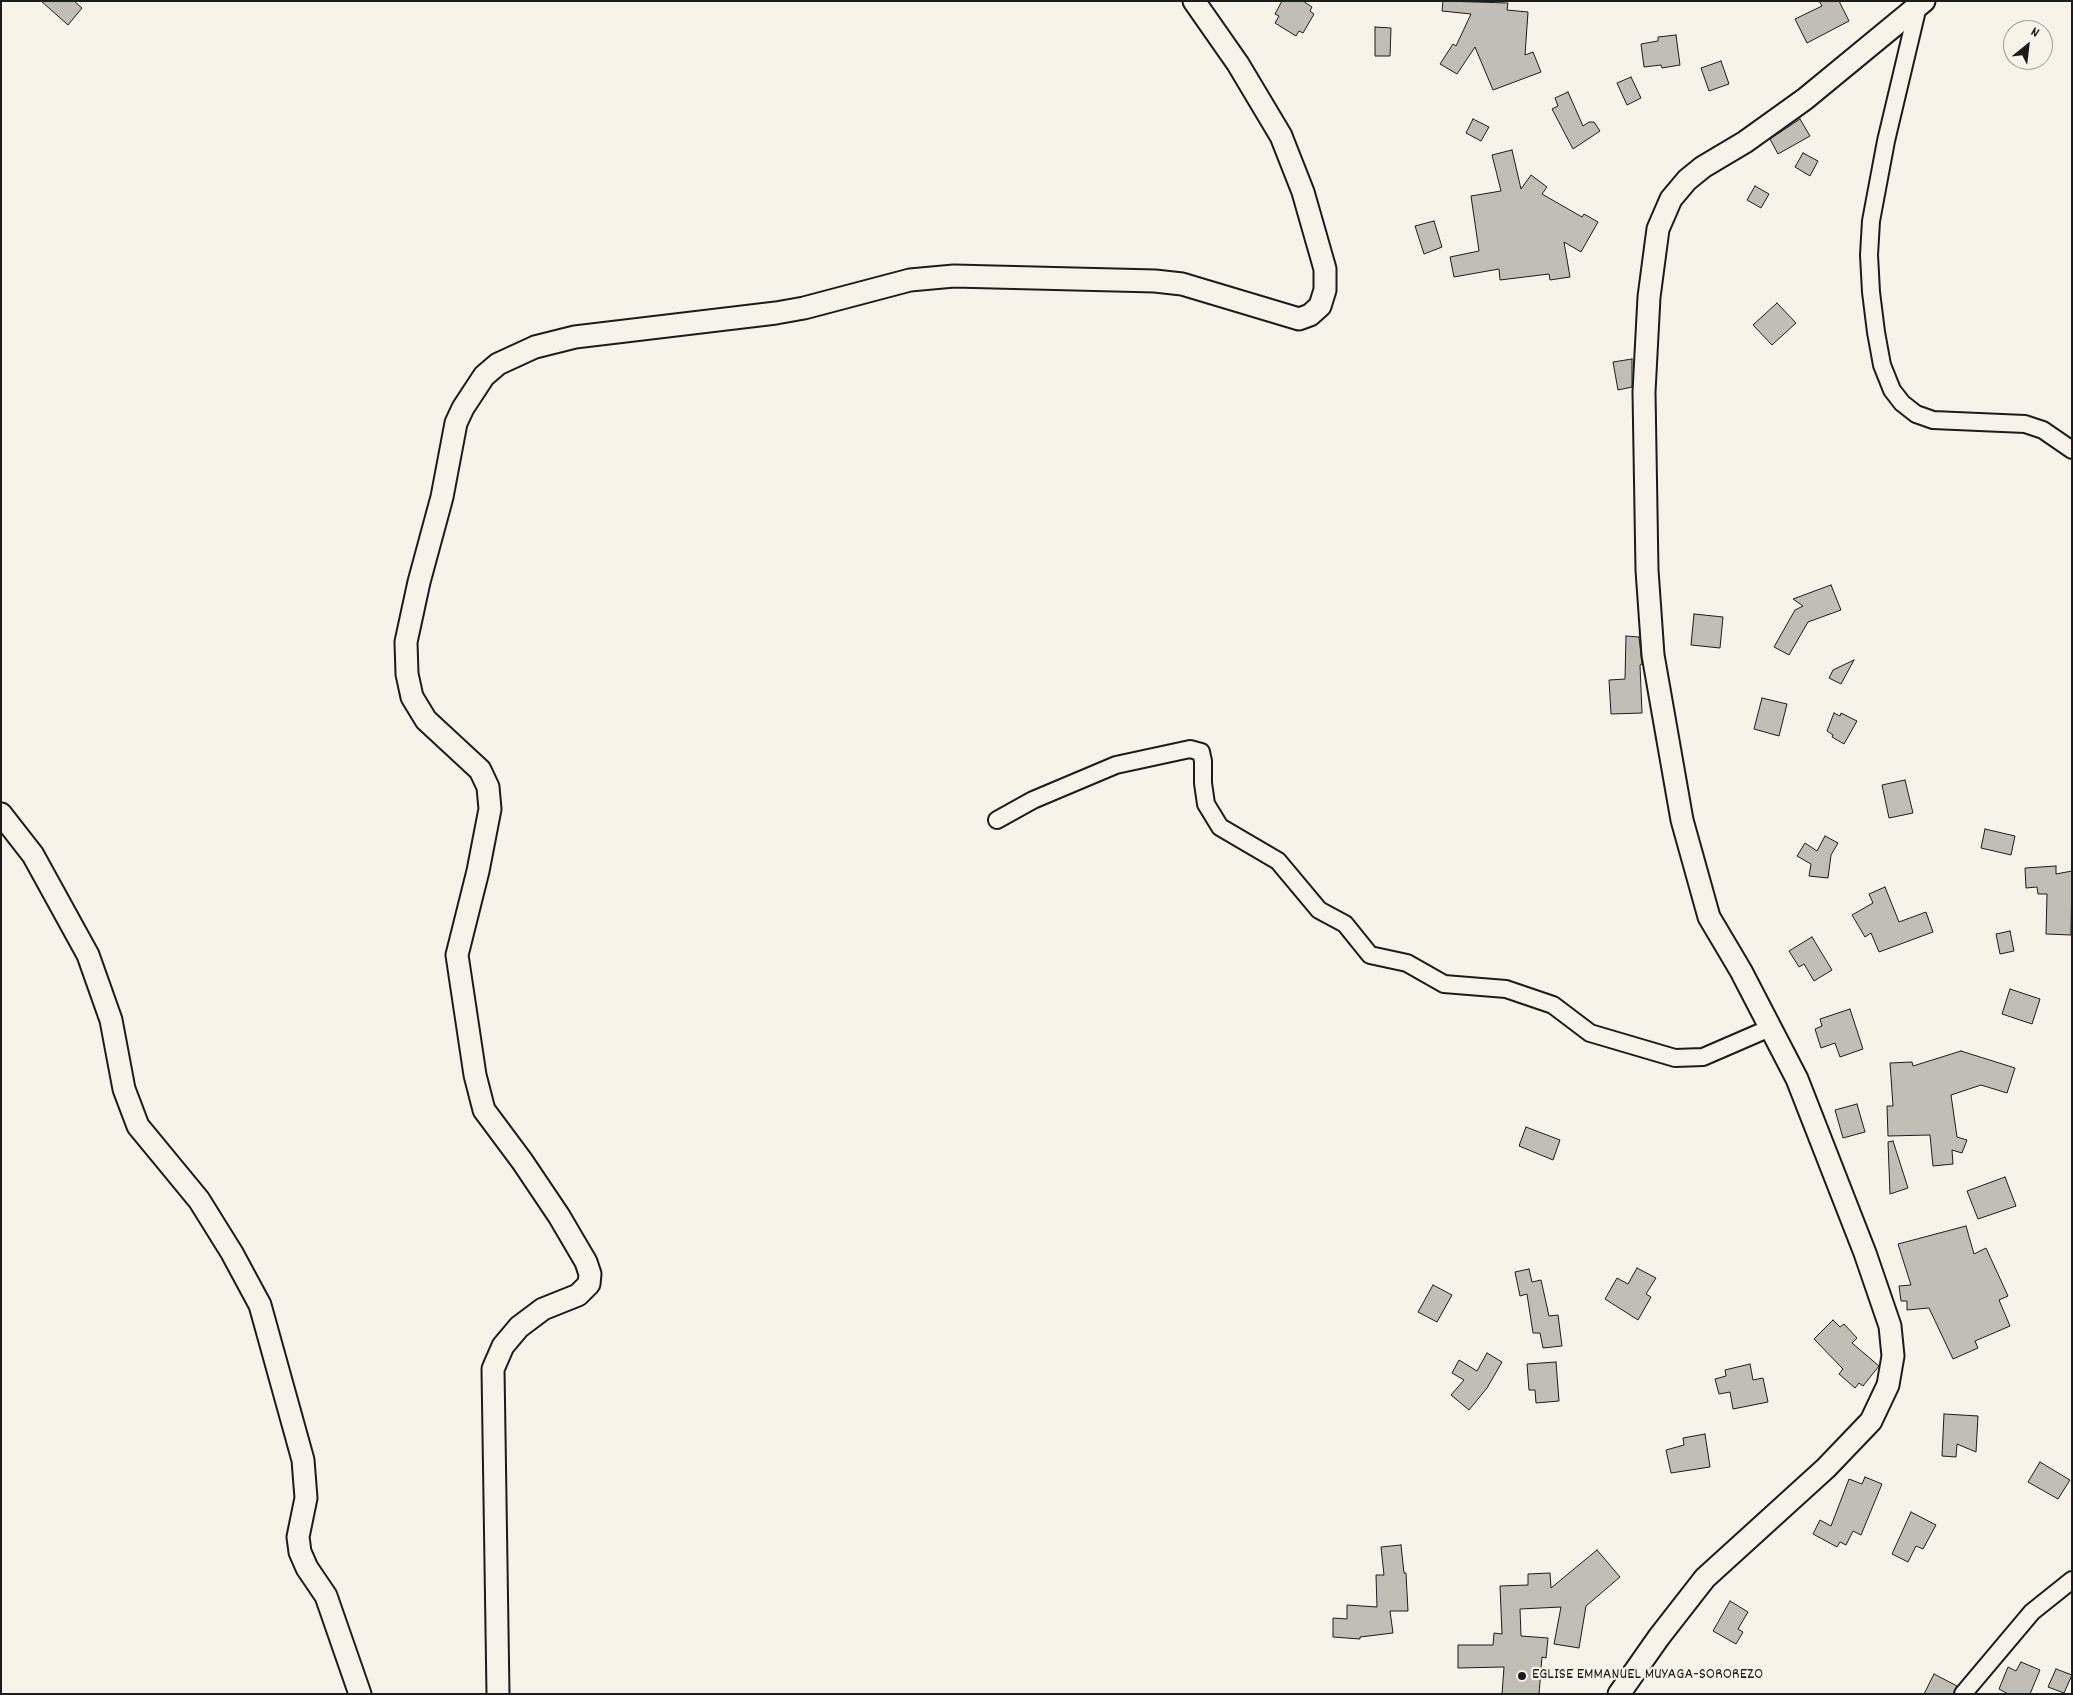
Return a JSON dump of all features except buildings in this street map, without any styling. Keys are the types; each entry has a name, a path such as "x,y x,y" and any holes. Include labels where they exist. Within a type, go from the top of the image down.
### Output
{"street":[{"path":"498,1694 494,1370 504,1346 519,1327 543,1309 578,1295 589,1284 590,1274 586,1262 559,1216 522,1161 484,1110 475,1075 457,955 478,871 490,809 488,787 480,770 426,720 412,697 406,674 406,642 419,582 442,496 456,423 463,408 484,376 498,364 535,347 575,336 785,312 910,280 954,276 1155,281 1182,284 1299,320 1310,315 1320,306 1325,290 1325,269 1303,192 1280,136 1238,64 1194,1"},
{"path":"1921,4 1886,141 1871,221 1869,255 1871,292 1882,365 1892,390 1902,404 1916,414 1933,420 2026,424 2043,430 2072,450"},
{"path":"1619,1694 1659,1637 1705,1578 1826,1468 1871,1421 1888,1385 1893,1356 1890,1326 1865,1253 1797,1079 1741,971 1709,916 1682,820 1653,655 1648,570 1644,392 1649,297 1658,230 1671,199 1687,180 1703,167 1745,142 1805,99 1921,4"},
{"path":"997,820 1033,800 1116,766 1190,749 1201,752 1204,761 1203,783 1206,804 1220,827 1278,861 1319,910 1345,924 1370,955 1406,963 1444,984 1506,989 1521,994 1553,1006 1590,1033 1675,1058 1703,1057 1770,1028"},
{"path":"1,814 33,855 88,955 111,1020 124,1089 138,1126 200,1200 260,1305 303,1460 306,1498 298,1536 300,1552 307,1568 326,1596 360,1694"},
{"path":"1963,1694 2032,1612 2072,1580"}],"place":[{"name":"EGLISE EMMANUEL MUYAGA-SOROREZO","path":"1522,1676"}]}
